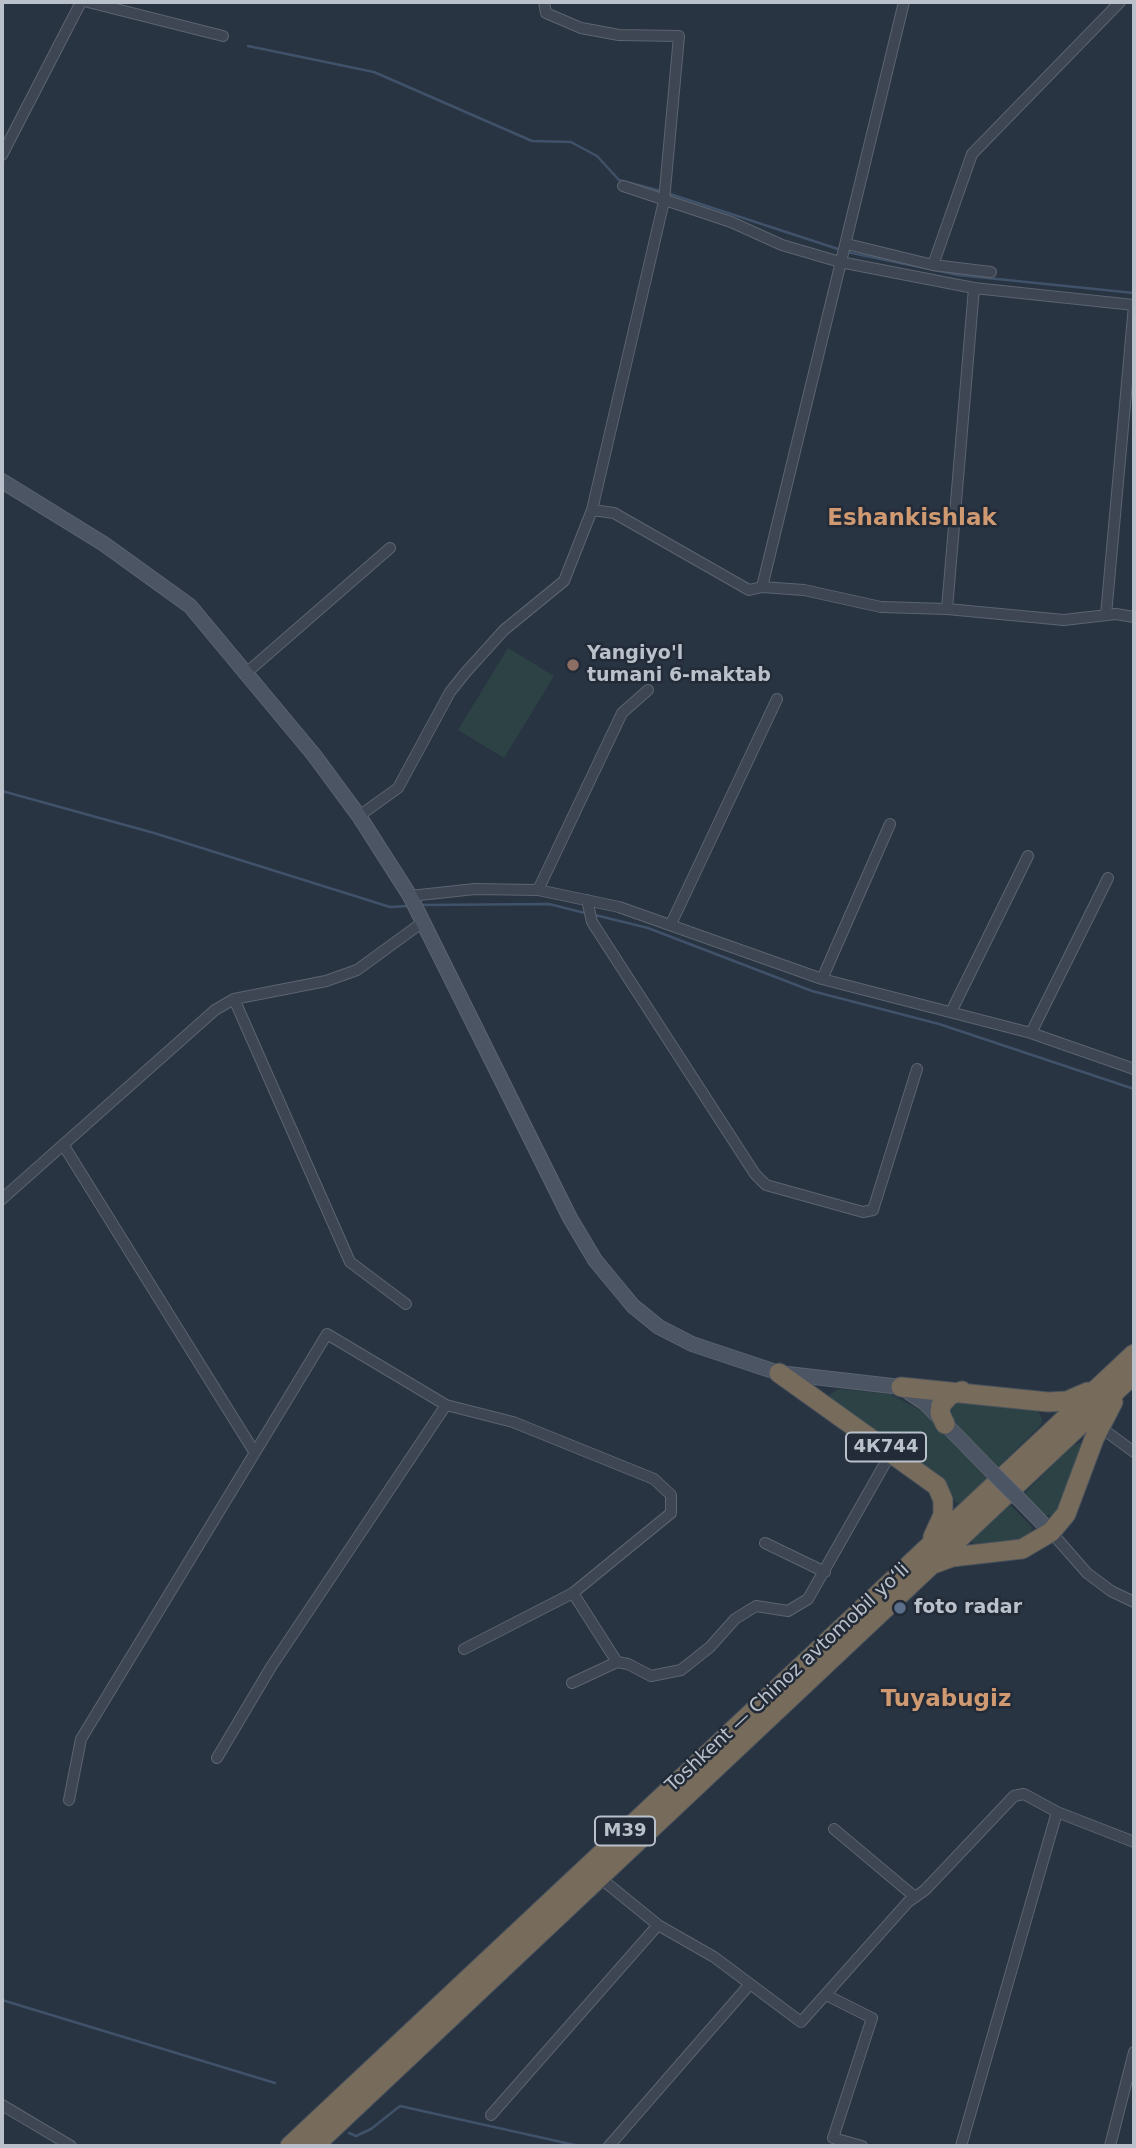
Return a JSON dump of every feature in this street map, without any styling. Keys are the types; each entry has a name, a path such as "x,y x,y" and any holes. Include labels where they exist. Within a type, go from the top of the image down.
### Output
{"highway":[{"name":"Toshkent — Chinoz avtomobil yoʻli","path":"928,1556 1099,1387 1132,1364"},
{"name":"Toshkent — Chinoz avtomobil yoʻli","path":"290,2146 860,1620 1132,1364"},
{"path":"928,1556 952,1557 1022,1549 1051,1532 1066,1514 1100,1427 1132,1364"},
{"name":"4К744","path":"779,1373 892,1451 931,1481 941,1493 941,1522 928,1556"},
{"path":"901,1387 962,1391 1024,1401 1067,1401 1099,1387"},
{"path":"945,1424 940,1413 941,1405 950,1395 962,1391"},
{"name":"Toshkent — Chinoz avtomobil yoʻli","path":"314,2146 599,1877 860,1620"}],"main road":[{"path":"2,481 104,544 179,598 314,755 359,816 410,896 570,1218 614,1285 640,1313 671,1334 714,1353 779,1373 901,1387 925,1403 1051,1532"}],"street":[{"path":"2,155 81,2"},
{"path":"88,2 223,36"},
{"path":"359,816 398,788 450,692 466,672 504,630 564,581 592,510 664,201 679,36 619,35 581,28 546,13 544,2"},
{"path":"762,587 904,2"},
{"path":"933,265 972,153 1120,2"},
{"path":"623,186 731,222 782,245 840,262 974,288 1134,306 1106,615"},
{"path":"847,244 933,265 991,272"},
{"path":"947,609 974,288"},
{"path":"592,510 614,513 749,590 762,587 825,593 881,607 947,609 1064,620 1106,615 1134,617"},
{"path":"245,674 390,548"},
{"path":"538,890 622,713 648,690"},
{"path":"671,923 777,699"},
{"path":"822,979 890,824"},
{"path":"951,1012 1028,856"},
{"path":"1031,1033 1108,878"},
{"path":"410,896 475,889 538,890 587,900 671,923 822,979 1031,1033 1134,1069"},
{"path":"587,900 592,922 755,1174 766,1185 863,1212 873,1210 917,1069"},
{"path":"2,1199 215,1010 234,999 326,981 357,970 421,917"},
{"path":"234,999 350,1262 406,1304"},
{"path":"64,1146 255,1453"},
{"path":"69,1800 81,1739 327,1334 446,1405 513,1422 654,1479 671,1495 671,1513 573,1593 464,1649"},
{"path":"217,1758 271,1667 446,1405"},
{"path":"1100,1427 1134,1452"},
{"path":"572,1683 617,1662 628,1664 651,1676 681,1670 710,1647 735,1619 756,1605 788,1611 808,1599 892,1451"},
{"path":"1051,1532 1087,1573 1111,1591 1134,1602"},
{"path":"765,1543 825,1572"},
{"path":"573,1593 617,1662"},
{"path":"599,1877 658,1925 714,1957 801,2022 915,1897 1014,1796 1024,1794 1057,1812 1134,1842"},
{"path":"961,2146 1057,1812"},
{"path":"834,1829 915,1897"},
{"path":"491,2115 658,1925"},
{"path":"609,2146 750,1984"},
{"path":"826,1994 872,2018 833,2138 862,2146"},
{"path":"1110,2146 1134,2052"},
{"path":"2,2105 71,2146"}],"green space":[{"path":"508,648 554,676 504,758 458,730"},
{"path":"839,1389 890,1394 924,1412 988,1480 963,1503 956,1503 937,1474 831,1401 830,1394"},
{"path":"953,1400 1035,1407 1042,1418 1041,1425 998,1467 951,1419 949,1408"},
{"path":"1072,1445 1083,1445 1063,1501 1052,1515 1040,1515 1024,1494"},
{"path":"1009,1504 1032,1527 1028,1540 974,1545 971,1540"}],"waterway":[{"path":"248,46 374,72 532,141 571,142 597,156 619,180 661,191"},
{"path":"667,193 841,250"},
{"path":"847,252 958,275 1134,293"},
{"path":"2,791 154,833 390,907 408,906"},
{"path":"421,905 549,904 585,913"},
{"path":"595,915 648,928 812,991 939,1024 1134,1089"},
{"path":"2,2000 275,2083"},
{"path":"349,2133 356,2136 371,2129 400,2106 579,2146"}],"place":[{"name":"Yangiyo'l tumani 6-maktab","path":"573,665"},
{"name":"foto radar","path":"900,1608"}],"district":[{"name":"Eshankishlak","path":"912,519"},
{"name":"Tuyabugiz","path":"946,1700"}]}
